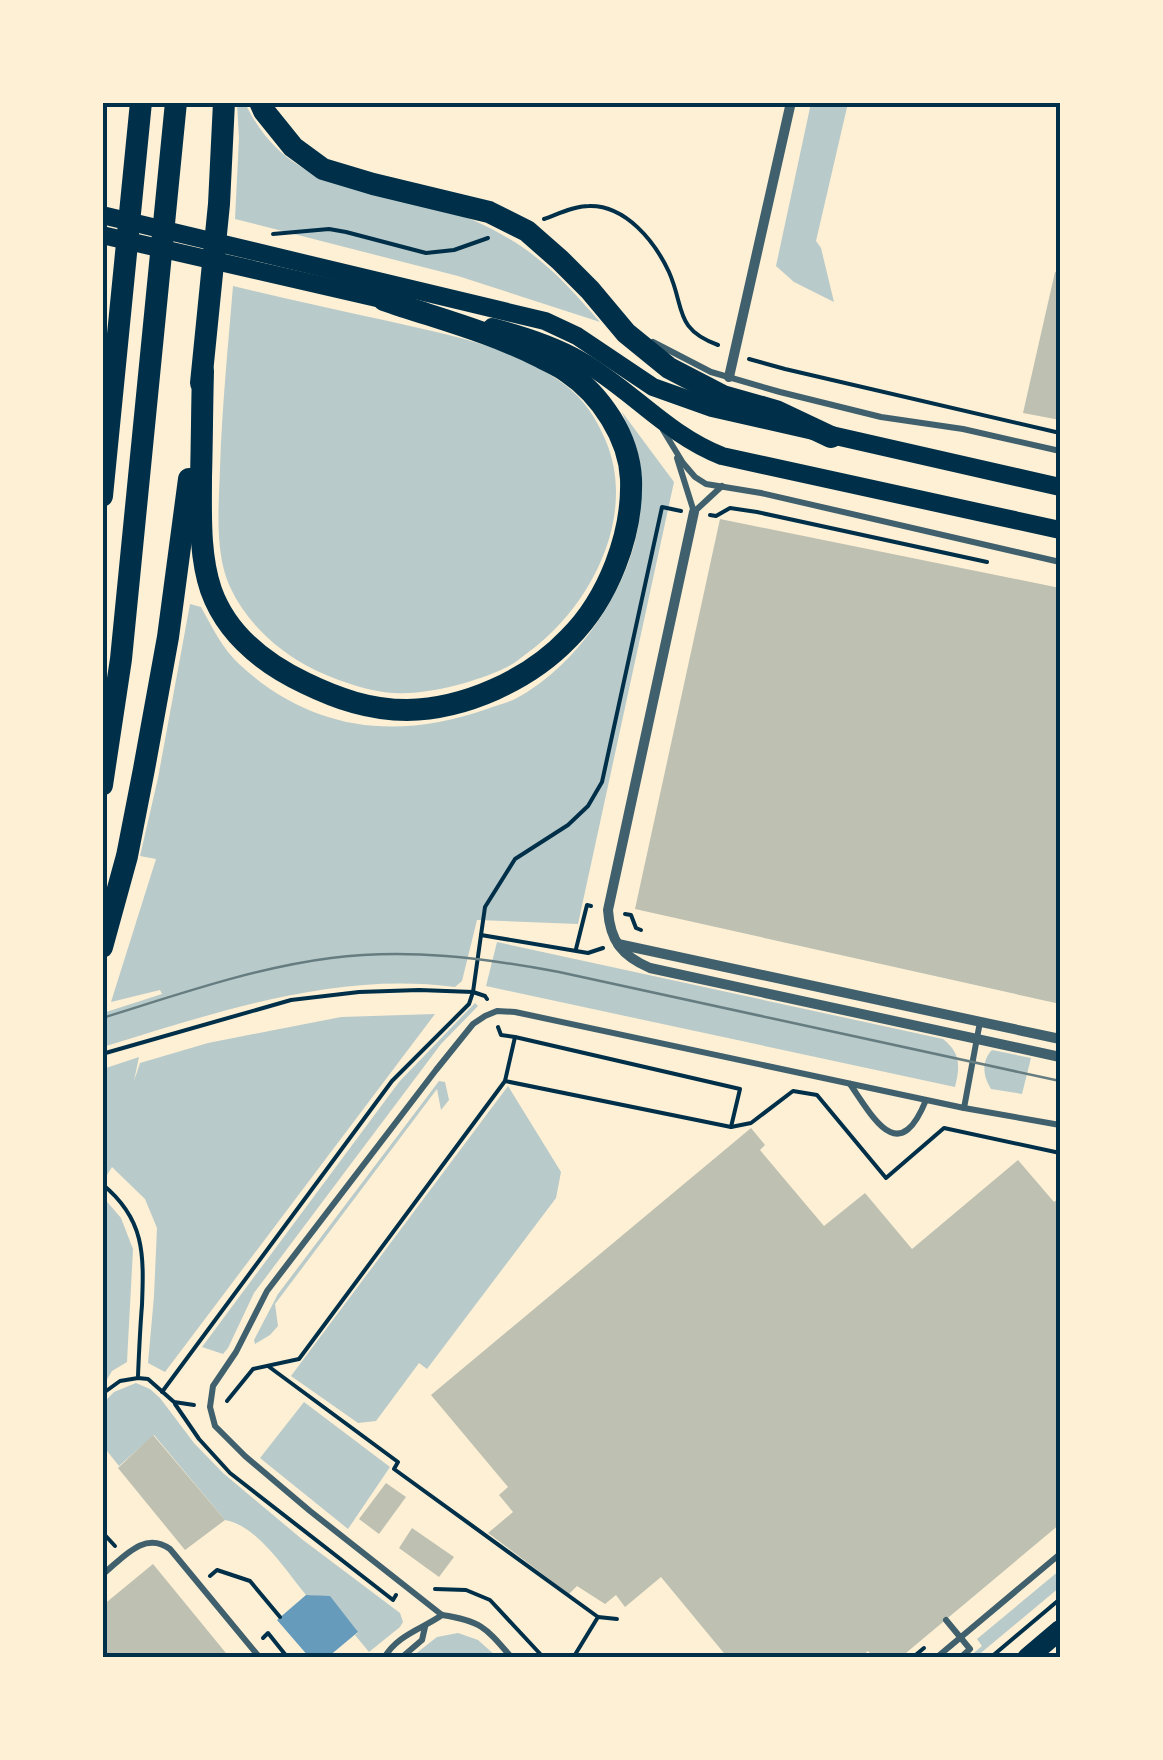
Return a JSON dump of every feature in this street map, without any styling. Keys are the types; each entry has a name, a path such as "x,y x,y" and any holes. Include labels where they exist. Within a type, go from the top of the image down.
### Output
{"highway":[{"path":"102,496 141,102"},
{"path":"102,785 122,660 176,102"},
{"path":"102,948 127,856 164,656 203,370 224,102"},
{"path":"260,102 293,147 323,169 489,212 527,231 590,290 626,332 670,368 723,396 776,411 831,436"},
{"path":"203,370 201,520 206,566 222,614 252,652 285,674 344,702 406,710 454,704 496,690 569,638 597,602 625,534 631,478 624,446 602,404 567,371 517,346 384,300"}],"main road":[{"path":"102,215 384,300 534,338 581,360 681,437 722,456 1060,530"},
{"path":"102,235 247,260 545,321 577,336 653,387 712,408 1060,487"},
{"path":"1027,1658 1060,1630"}],"street":[{"path":"729,377 791,102"},
{"path":"694,512 608,910 618,944 629,959 650,968 1060,1057"},
{"path":"618,944 1060,1039"}],"lane":[{"path":"590,290 635,327"},
{"path":"650,340 711,372 729,377 881,418 963,429 1060,451"},
{"path":"648,408 683,463 706,484 761,493 1060,562"},
{"path":"666,434 694,512 722,486"},
{"path":"512,1658 486,1629 467,1618 442,1615 310,1511 215,1426 210,1407 213,1386 236,1352 267,1290 474,1024 497,1011 515,1012 964,1108 1060,1124"},
{"path":"964,1108 980,1022"},
{"path":"849,1084 877,1124 892,1133 908,1129 926,1100"},
{"path":"102,1575 142,1542 161,1542 260,1658"},
{"path":"936,1658 1060,1554"},
{"path":"384,1658 412,1630 425,1628 442,1615"},
{"path":"946,1620 970,1649 960,1658"},
{"path":"401,1658 422,1640 425,1628"}],"path":[{"path":"575,208 608,210 637,227 656,248 668,270 683,318 699,338 784,369 1060,432"},
{"path":"262,234 330,230 426,254 454,250"},
{"path":"162,1392 392,1082 469,1004 484,907 515,859 568,825 588,806 602,782 662,507 671,509"},
{"path":"716,516 730,508 757,512 985,562"},
{"path":"576,950 587,905"},
{"path":"481,935 588,953 618,944"},
{"path":"102,1054 292,1000 359,992 473,992"},
{"path":"220,1406 253,1369 300,1359 505,1081 515,1037 740,1089 731,1127"},
{"path":"505,1081 731,1127 751,1123 792,1091 816,1096 886,1178 944,1128 1060,1153"},
{"path":"104,1185 130,1214 140,1238 144,1263 138,1378"},
{"path":"268,1366 398,1462 394,1470 598,1617 617,1619"},
{"path":"102,1394 120,1381 138,1378 148,1380 174,1402 210,1407"},
{"path":"103,1533 112,1542"},
{"path":"198,1585 218,1570 250,1581 280,1617"},
{"path":"990,1658 1060,1599"},
{"path":"573,1658 598,1617"}],"shaded area":[{"path":"237,103 245,103 265,136 290,159 317,175 346,186 442,209 514,241 558,276 600,322 458,276 235,219"},
{"path":"811,103 848,103 816,241 834,302 794,282 776,266"},
{"path":"233,286 434,331 502,351 545,372 578,396 605,439 614,468 616,497 603,556 573,609 552,632 515,662 493,673 436,690 395,693 354,685 315,670 277,646 255,625 230,587 220,544 221,445"},
{"path":"622,412 674,482 578,924 477,920 462,981 455,987 410,984 322,990 234,1008 106,1046 103,1013 162,994 160,990 111,1002 156,859 140,856 190,604 201,607 222,644 239,664 295,704 325,716 356,724 420,725 512,700 539,684 582,643 616,591 628,563 636,535 640,486 635,447"},
{"path":"497,942 943,1039 958,1061 955,1087 486,986"},
{"path":"475,1003 478,1006 441,1044 254,1293 228,1348 223,1354 202,1347 399,1082"},
{"path":"435,1014 165,1372 148,1363 157,1228 145,1199 112,1167 107,1175 103,1172 103,1069 139,1057 134,1081 140,1063 208,1043 341,1017"},
{"path":"992,1050 1031,1058 1022,1094 991,1089 984,1069"},
{"path":"439,1081 445,1082 449,1100 441,1110 437,1089 275,1304 278,1326 255,1344 278,1294"},
{"path":"508,1086 561,1172 556,1198 427,1369 419,1363 376,1421 358,1423 291,1376"},
{"path":"103,1197 121,1218 133,1249 127,1362 112,1371 103,1386"},
{"path":"136,1383 160,1398 223,1473 400,1613 400,1627 369,1652 330,1597 306,1595 259,1540 248,1530 225,1520 154,1435 119,1466 103,1446 102,1404 114,1392"},
{"path":"304,1402 390,1467 348,1529 260,1458"},
{"path":"1060,1570 1060,1587 976,1657 969,1657 982,1646 977,1639"},
{"path":"458,1633 478,1640 497,1657 414,1655 437,1637"}],"water":[{"path":"306,1595 330,1596 358,1632 328,1657 309,1657 277,1620"}],"building":[{"path":"1055,272 1060,273 1060,420 1023,413"},
{"path":"720,519 1060,588 1060,1004 635,909"},
{"path":"751,1128 765,1145 760,1150 824,1226 865,1193 912,1249 1018,1160 1054,1202 1060,1197 1060,1524 900,1658 874,1658 868,1651 860,1658 728,1658 661,1577 625,1607 616,1595 605,1604 577,1586 569,1594 488,1533 513,1512 499,1495 508,1487 431,1395"},
{"path":"153,1435 225,1520 185,1550 118,1468"},
{"path":"386,1483 406,1497 379,1534 359,1519"},
{"path":"412,1528 454,1557 439,1577 399,1548"},
{"path":"153,1564 230,1658 102,1658 102,1606"}],"tram line":[{"path":"102,1018 273,968 360,955 446,956 559,972 1060,1081"}]}
